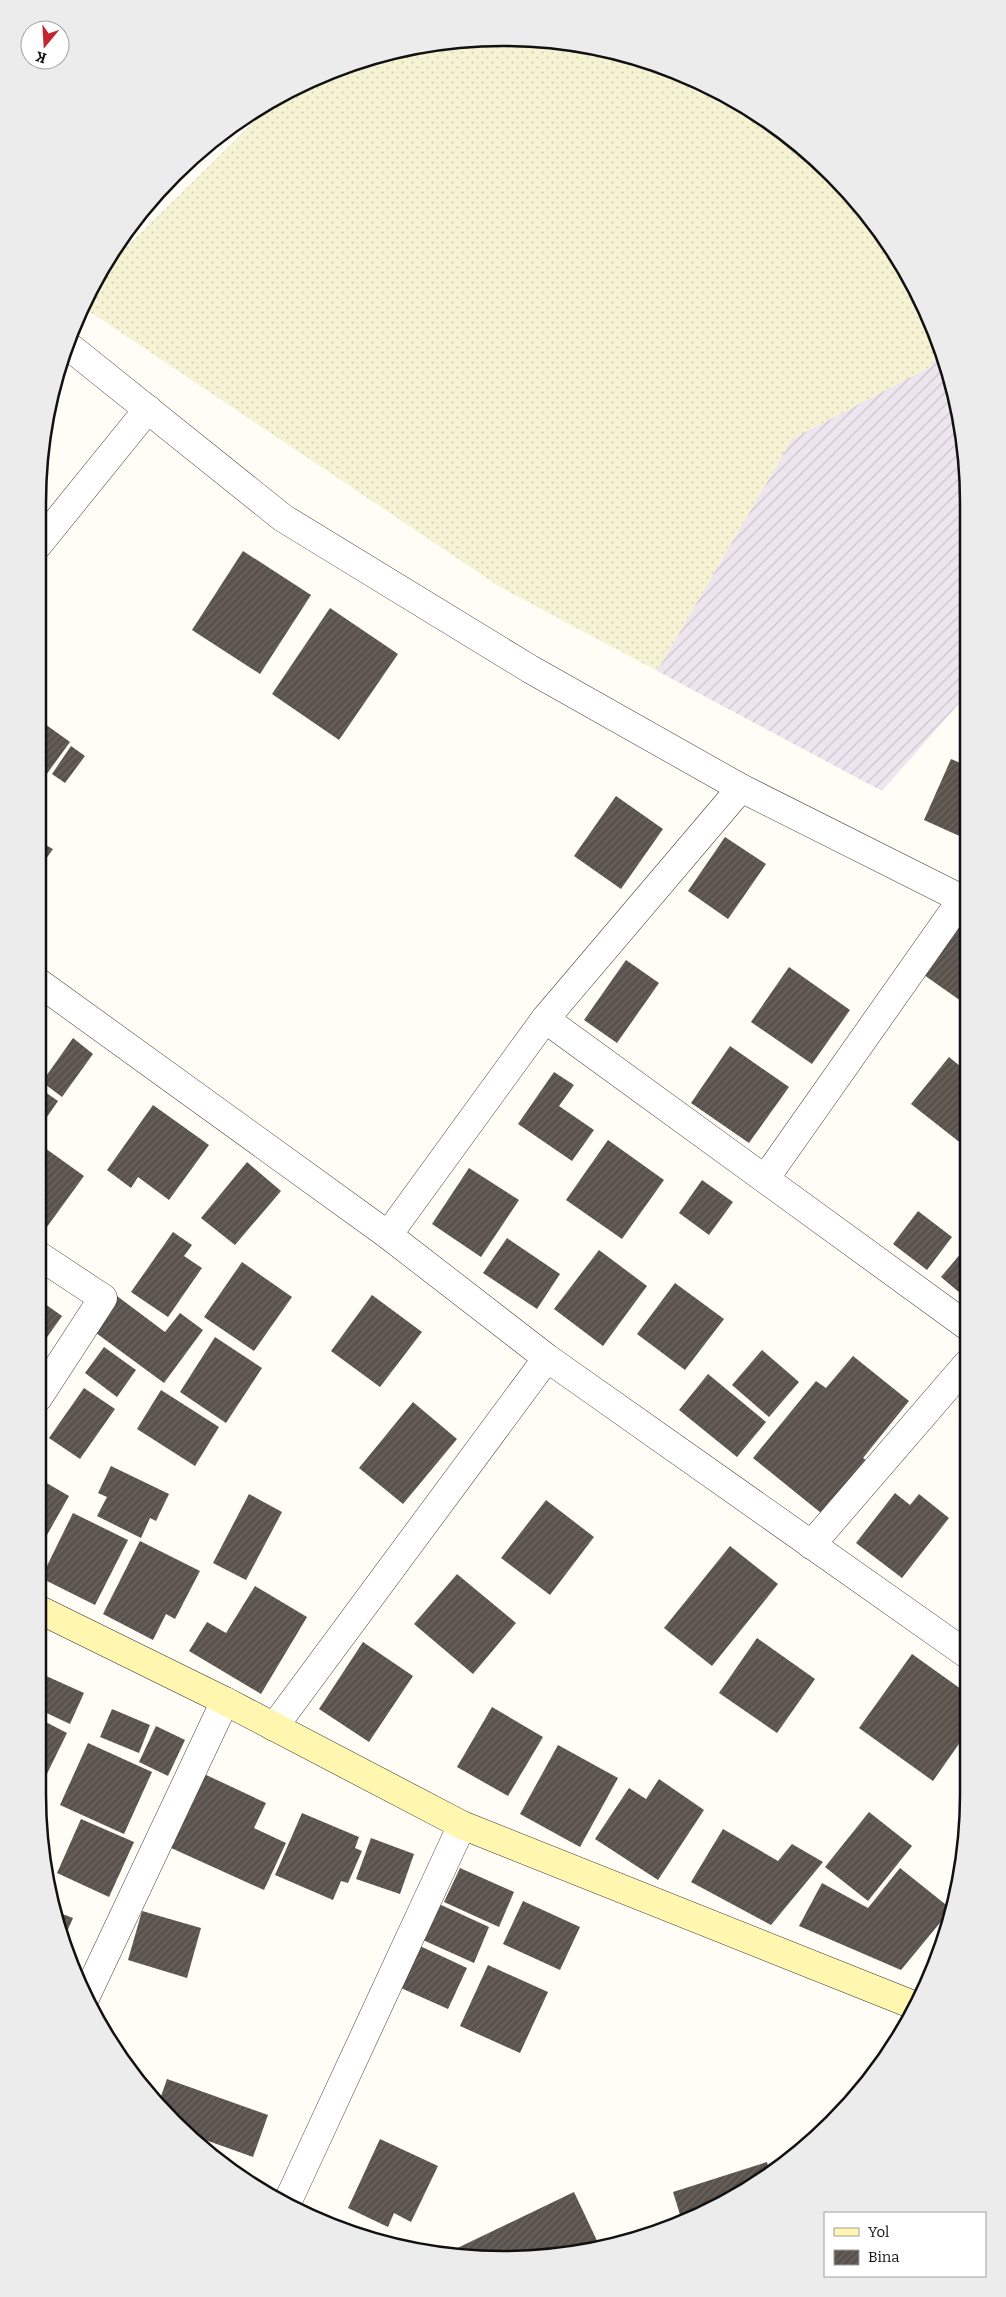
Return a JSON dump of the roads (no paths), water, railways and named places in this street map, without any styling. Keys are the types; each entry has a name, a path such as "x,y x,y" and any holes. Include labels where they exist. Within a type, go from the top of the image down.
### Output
{"street":[{"path":"73,349 283,518 530,669 741,788 960,898"},
{"path":"46,535 148,409"},
{"path":"388,1235 545,1019 741,788"},
{"path":"765,1179 960,906"},
{"path":"46,988 388,1235 548,1358 960,1649"},
{"path":"545,1019 960,1321"},
{"path":"46,1259 103,1298 46,1386"},
{"path":"274,1727 548,1358"},
{"path":"811,1545 960,1372"},
{"path":"46,1613 225,1701 462,1825 909,2003"},
{"path":"90,1988 225,1701"},
{"path":"290,2198 462,1825"}]}
